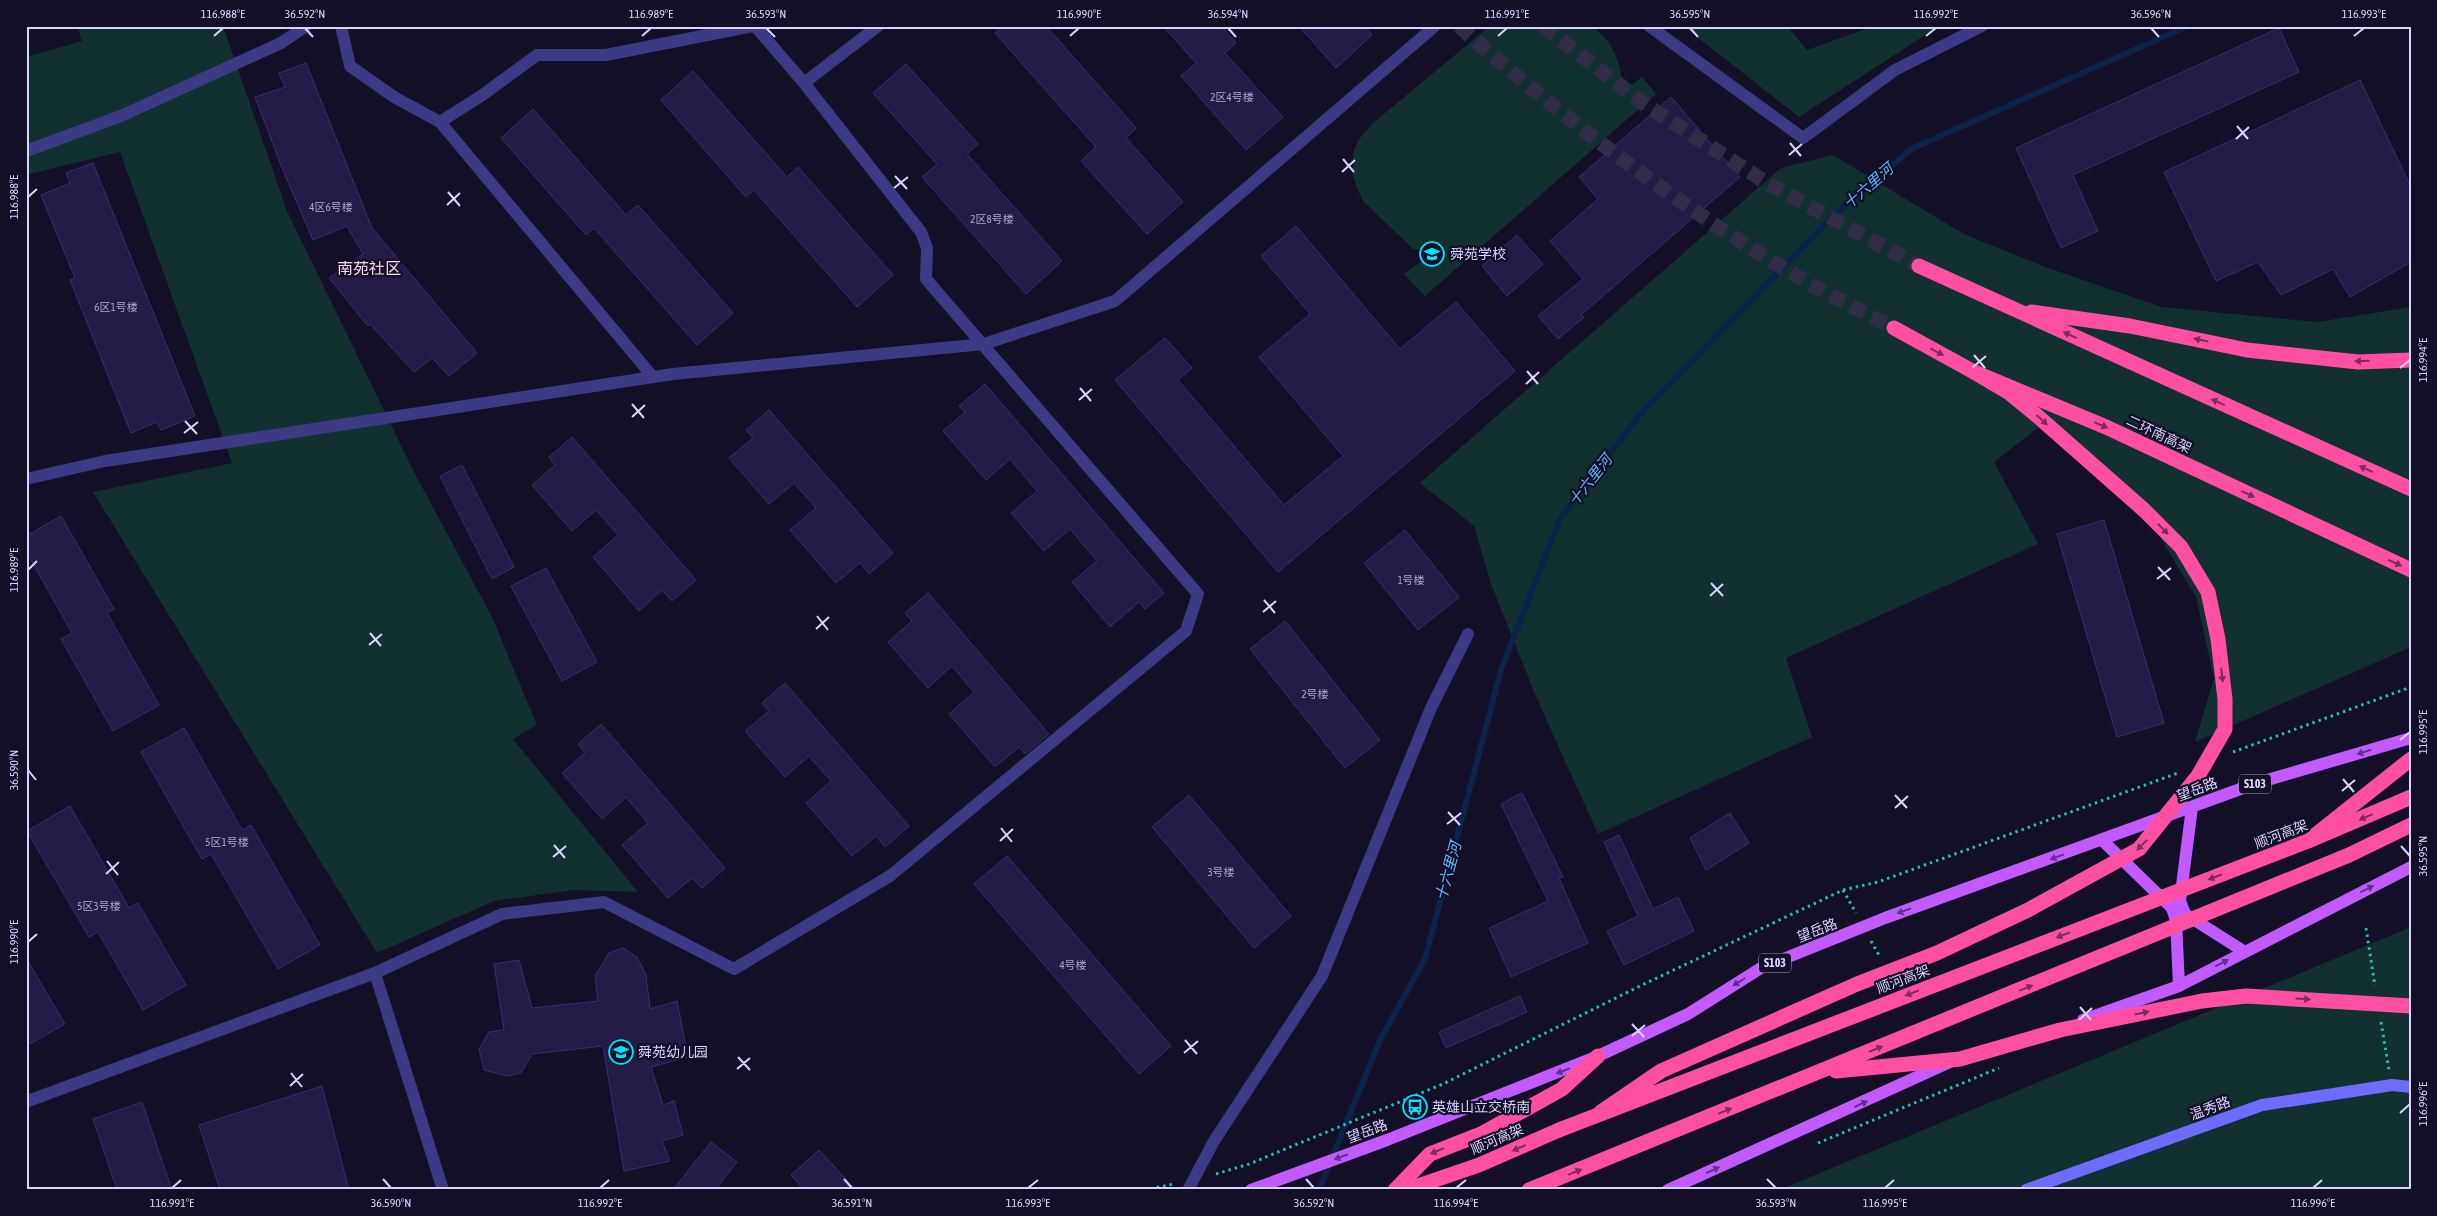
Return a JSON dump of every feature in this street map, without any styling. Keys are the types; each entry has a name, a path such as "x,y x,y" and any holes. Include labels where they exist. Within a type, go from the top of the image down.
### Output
{"highway":[{"path":"1919,266 2411,489"},
{"path":"2017,310 2130,326 2248,350 2358,362 2411,360"},
{"name":"二环南高架","path":"1894,328 1974,372 2106,427 2411,570"},
{"path":"1601,1112 1661,1071 1849,988 1937,953 2028,910 2138,849 2198,776 2225,729 2225,699 2218,638 2208,592 2181,547 2144,510 2035,414 2008,392 1974,372"},
{"path":"2308,841 2411,759"},
{"name":"顺河高架","path":"1406,1190 1479,1166 1601,1112 2308,841 2411,797"},
{"path":"1529,1190 2349,855 2411,825"},
{"path":"1820,1072 1960,1059 2060,1030 2202,1001 2246,996 2411,1006"},
{"path":"1395,1190 1430,1154 1481,1134 1562,1089 1598,1056"}],"main road":[{"name":"望岳路","path":"1251,1190 1386,1140 1598,1056 1688,1014 1761,968 1885,918 2257,784 2411,738"},
{"path":"2192,807 2180,901 2185,914 2245,952"},
{"path":"2103,841 2172,908 2176,920 2179,986"},
{"path":"1668,1190 1959,1058 1987,1054 2179,986 2411,867"}],"street":[{"path":"26,151 121,116 281,43 306,26"},
{"path":"341,26 350,66 394,98 440,122 653,377"},
{"path":"26,1098 28,1101 375,973 502,914 604,902 734,969 890,876 1186,631 1198,594 926,279 927,248 921,232 804,83 754,26 606,55 537,54 481,96 440,122"},
{"path":"804,83 878,26"},
{"path":"26,479 105,461 653,377 984,344 1115,301 1435,26"},
{"path":"1648,26 1802,138 1895,70 1982,26"},
{"path":"1188,1190 1214,1141 1322,976 1430,708 1468,634"},
{"path":"375,973 443,1190"},
{"name":"温秀路","path":"2026,1190 2262,1105 2392,1085 2411,1087"}],"path":[{"path":"2224,756 2411,687"},
{"path":"1249,1164 1443,1084 1642,985 1843,890 1878,882 2187,769"}],"green space":[{"path":"77,26 223,26 287,211 414,472 492,617 537,725 513,739 638,892 574,890 494,901 377,953 93,492 232,463 120,152 26,175 26,57 82,41"},
{"path":"1490,26 1593,26 1601,33 1616,56 1621,72 1623,92 1642,77 1656,94 1425,296 1404,274 1435,251 1413,249 1363,201 1353,178 1353,153 1359,139 1373,123"},
{"path":"1683,26 1787,26 1807,50 1874,26 1939,26 1799,117"},
{"path":"1833,155 1964,234 2045,267 2162,307 2317,322 2411,307 2411,647 2195,742 2214,678 2196,597 2134,494 2056,422 2035,430 1994,462 2038,544 1786,658 1812,737 1598,834 1537,699 1491,584 1474,526 1420,483 1781,168"},
{"path":"2411,927 2411,1190 1779,1190"}],"building":[{"path":"1003,26 1046,26 1136,128 1126,138 1183,202 1147,234 1081,161 1096,147 995,33"},
{"path":"1163,26 1221,26 1236,43 1225,53 1283,117 1246,150 1181,76 1196,63"},
{"path":"1299,26 1364,26 1372,35 1336,68"},
{"path":"2279,28 2299,72 2073,175 2098,231 2061,248 2016,148"},
{"path":"306,63 372,228 477,353 449,376 432,358 414,372 370,324 368,326 329,278 363,254 347,226 313,240 282,168 255,97 285,87 279,73"},
{"path":"906,64 978,144 967,154 1062,261 1026,294 922,177 937,164 873,93"},
{"path":"693,71 787,177 798,167 893,275 857,307 754,190 746,197 661,100"},
{"path":"2360,80 2411,187 2411,262 2350,297 2333,269 2281,295 2258,262 2216,281 2164,172"},
{"path":"1671,97 1740,177 1581,315 1584,317 1558,339 1538,316 1583,279 1550,241 1598,199 1579,177"},
{"path":"533,109 626,215 638,205 733,313 697,345 594,228 586,235 501,138"},
{"path":"93,163 195,416 161,430 157,422 131,433 70,280 75,278 41,195 70,183 66,173"},
{"path":"1296,226 1400,349 1456,302 1515,371 1278,572 1115,380 1165,338 1192,368 1178,380 1284,505 1343,456 1259,357 1310,314 1261,256"},
{"path":"1517,235 1543,264 1507,296 1482,266"},
{"path":"985,384 1164,593 1145,609 1139,602 1110,627 1072,582 1097,561 1070,529 1044,551 1011,513 1037,491 1010,459 986,480 943,431 965,412 959,406"},
{"path":"769,410 893,553 869,574 860,563 836,583 790,530 816,508 794,483 769,504 729,458 753,438 746,430"},
{"path":"572,437 696,580 672,601 662,590 639,611 593,557 618,535 596,510 572,531 532,485 555,465 549,457"},
{"path":"462,465 514,567 492,579 440,476"},
{"path":"61,516 114,609 107,613 159,705 113,731 61,639 72,633 26,551 26,536"},
{"path":"2104,520 2164,723 2117,737 2057,534"},
{"path":"1405,530 1459,597 1418,630 1364,563"},
{"path":"546,568 597,662 562,681 511,586"},
{"path":"928,593 1049,734 1025,754 1019,747 995,767 949,714 974,692 952,666 928,688 888,642 912,621 905,613"},
{"path":"1285,621 1380,740 1345,768 1250,649"},
{"path":"785,683 909,826 885,847 876,836 852,856 806,803 831,781 809,756 785,777 745,731 769,711 762,703"},
{"path":"601,724 725,868 702,888 692,878 668,898 622,845 648,823 626,797 602,819 562,773 585,753 578,744"},
{"path":"184,728 242,830 251,825 320,945 278,969 211,854 202,859 141,752"},
{"path":"1522,793 1563,877 1559,878 1588,943 1511,977 1489,928 1548,901 1501,804"},
{"path":"1189,795 1291,916 1254,948 1152,827"},
{"path":"70,806 129,908 138,903 186,985 143,1010 98,932 89,937 27,831"},
{"path":"1730,813 1749,843 1706,870 1690,838"},
{"path":"1619,835 1653,909 1678,897 1694,931 1624,965 1607,931 1638,916 1604,842"},
{"path":"1007,856 1171,1046 1139,1074 974,884"},
{"path":"623,948 637,957 646,975 650,1009 677,1001 688,1057 651,1067 663,1105 674,1101 683,1135 662,1141 670,1161 624,1171 603,1046 532,1054 521,1073 507,1076 484,1070 479,1049 489,1032 504,1030 494,964 519,960 532,1008 598,1001 595,976 609,953"},
{"path":"26,958 65,1024 26,1046"},
{"path":"1520,996 1527,1012 1446,1048 1439,1032"},
{"path":"322,1086 349,1190 220,1190 199,1125"},
{"path":"142,1102 172,1190 117,1190 93,1119"},
{"path":"711,1142 737,1162 715,1190 673,1190"},
{"path":"819,1150 856,1190 804,1190 791,1175"}],"waterway":[{"name":"十六里河","path":"1319,1190 1380,1040 1425,959 1501,670 1560,519 1638,417 1834,215 1911,149 2188,26"}],"tunnel":[{"path":"1459,26 1542,97 1672,196 1763,256 1810,284 1894,328"},
{"path":"1543,26 1644,104 1767,183 1919,266"}],"place":[{"name":"舜苑学校","path":"1432,254"},
{"name":"舜苑幼儿园","path":"621,1052"},
{"name":"英雄山立交桥南","path":"1415,1107"}],"district":[{"name":"南苑社区","path":"369,268"}]}
